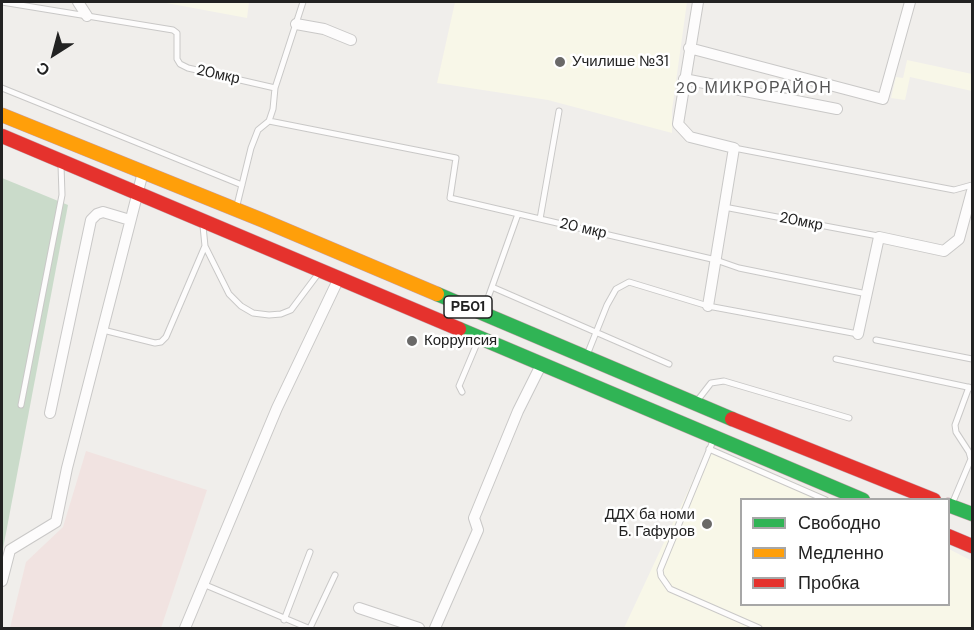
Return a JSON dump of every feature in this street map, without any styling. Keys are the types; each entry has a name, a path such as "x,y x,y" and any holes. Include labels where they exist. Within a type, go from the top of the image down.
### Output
{"highway":[{"name":"РБ01","path":"2,115 235,209 811,452 929,498"},
{"name":"РБ01","path":"2,136 613,393 712,443 767,459 858,498"},
{"path":"320,271 329,268 333,263 334,258 328,248"},
{"path":"339,278 336,267 342,258 349,257"},
{"path":"613,393 621,371"},
{"path":"950,506 972,514"},
{"path":"950,537 972,546"}],"street":[{"path":"78,2 87,16"},
{"path":"698,2 678,124 690,137 734,148 708,306"},
{"path":"689,48 883,99 910,2"},
{"path":"296,24 324,30 351,40"},
{"path":"684,79 837,109"},
{"path":"2,581 10,550 56,522 67,468 143,172"},
{"name":"20мкр","path":"879,237 944,251 959,239 972,191"},
{"path":"50,413 91,220 97,214 104,213 130,220"},
{"path":"858,334 879,237"},
{"path":"185,628 277,408 339,278"},
{"path":"435,628 478,530 474,518 518,411 542,363"},
{"path":"359,608 419,628"}],"lane":[{"name":"20мкр","path":"2,2 173,30 177,33 177,59 180,64 188,68 275,88"},
{"path":"235,209 258,130 269,121 273,109 275,88 303,2"},
{"path":"2,88 242,185"},
{"path":"540,219 560,111"},
{"name":"20 мкр","path":"269,121 456,158 450,198 716,260"},
{"path":"734,148 954,190 972,185"},
{"path":"21,405 62,195 61,162"},
{"name":"20мкр","path":"724,207 879,237"},
{"path":"483,313 518,214"},
{"path":"203,221 205,246 229,294 241,306 253,312 269,315 291,310 320,271"},
{"path":"102,330 155,343 161,342 166,337 205,246"},
{"path":"716,260 739,268 867,294"},
{"path":"586,357 616,289 629,282 708,306 858,334"},
{"path":"492,287 669,364"},
{"path":"462,392 459,386 480,337"},
{"path":"876,340 972,359"},
{"path":"836,359 971,388 955,425 956,432 971,459 950,506"},
{"path":"695,403 711,383 724,381 849,418"},
{"path":"759,628 670,589 660,576 660,570 712,443 762,472 821,498"},
{"path":"762,472 767,459"},
{"path":"284,620 310,552"},
{"path":"203,584 284,620 309,628 335,575"}],"shaded area":[{"path":"161,2 249,2 247,18"},
{"name":"Училише №31","path":"455,2 687,2 672,110 672,133 548,100 437,83"},
{"path":"907,60 972,74 972,91 910,77 905,100 891,98 896,77 903,78"},
{"name":"ДДХ ба номи Б. Гафуров","path":"709,446 832,498 740,498 740,606 950,606 950,550 972,561 972,628 624,628"},
{"path":"86,451 207,490 161,628 10,628 26,562 63,527"}],"green space":[{"path":"2,178 68,205 2,554"}],"traffic: fast":[{"path":"437,294 732,419"},
{"path":"459,329 858,498"},
{"path":"950,506 972,514"}],"traffic: slow":[{"path":"2,115 262,220 437,294"}],"traffic: jam":[{"path":"2,136 459,329"},
{"path":"732,419 929,498"},
{"path":"950,537 972,546"}],"place":[{"name":"Училише №31","path":"560,62"},
{"name":"Коррупсия","path":"412,341"},
{"name":"ДДХ ба номи Б. Гафуров","path":"707,524"}],"district":[{"name":"20 МИКРОРАЙОН","path":"754,89"}]}
